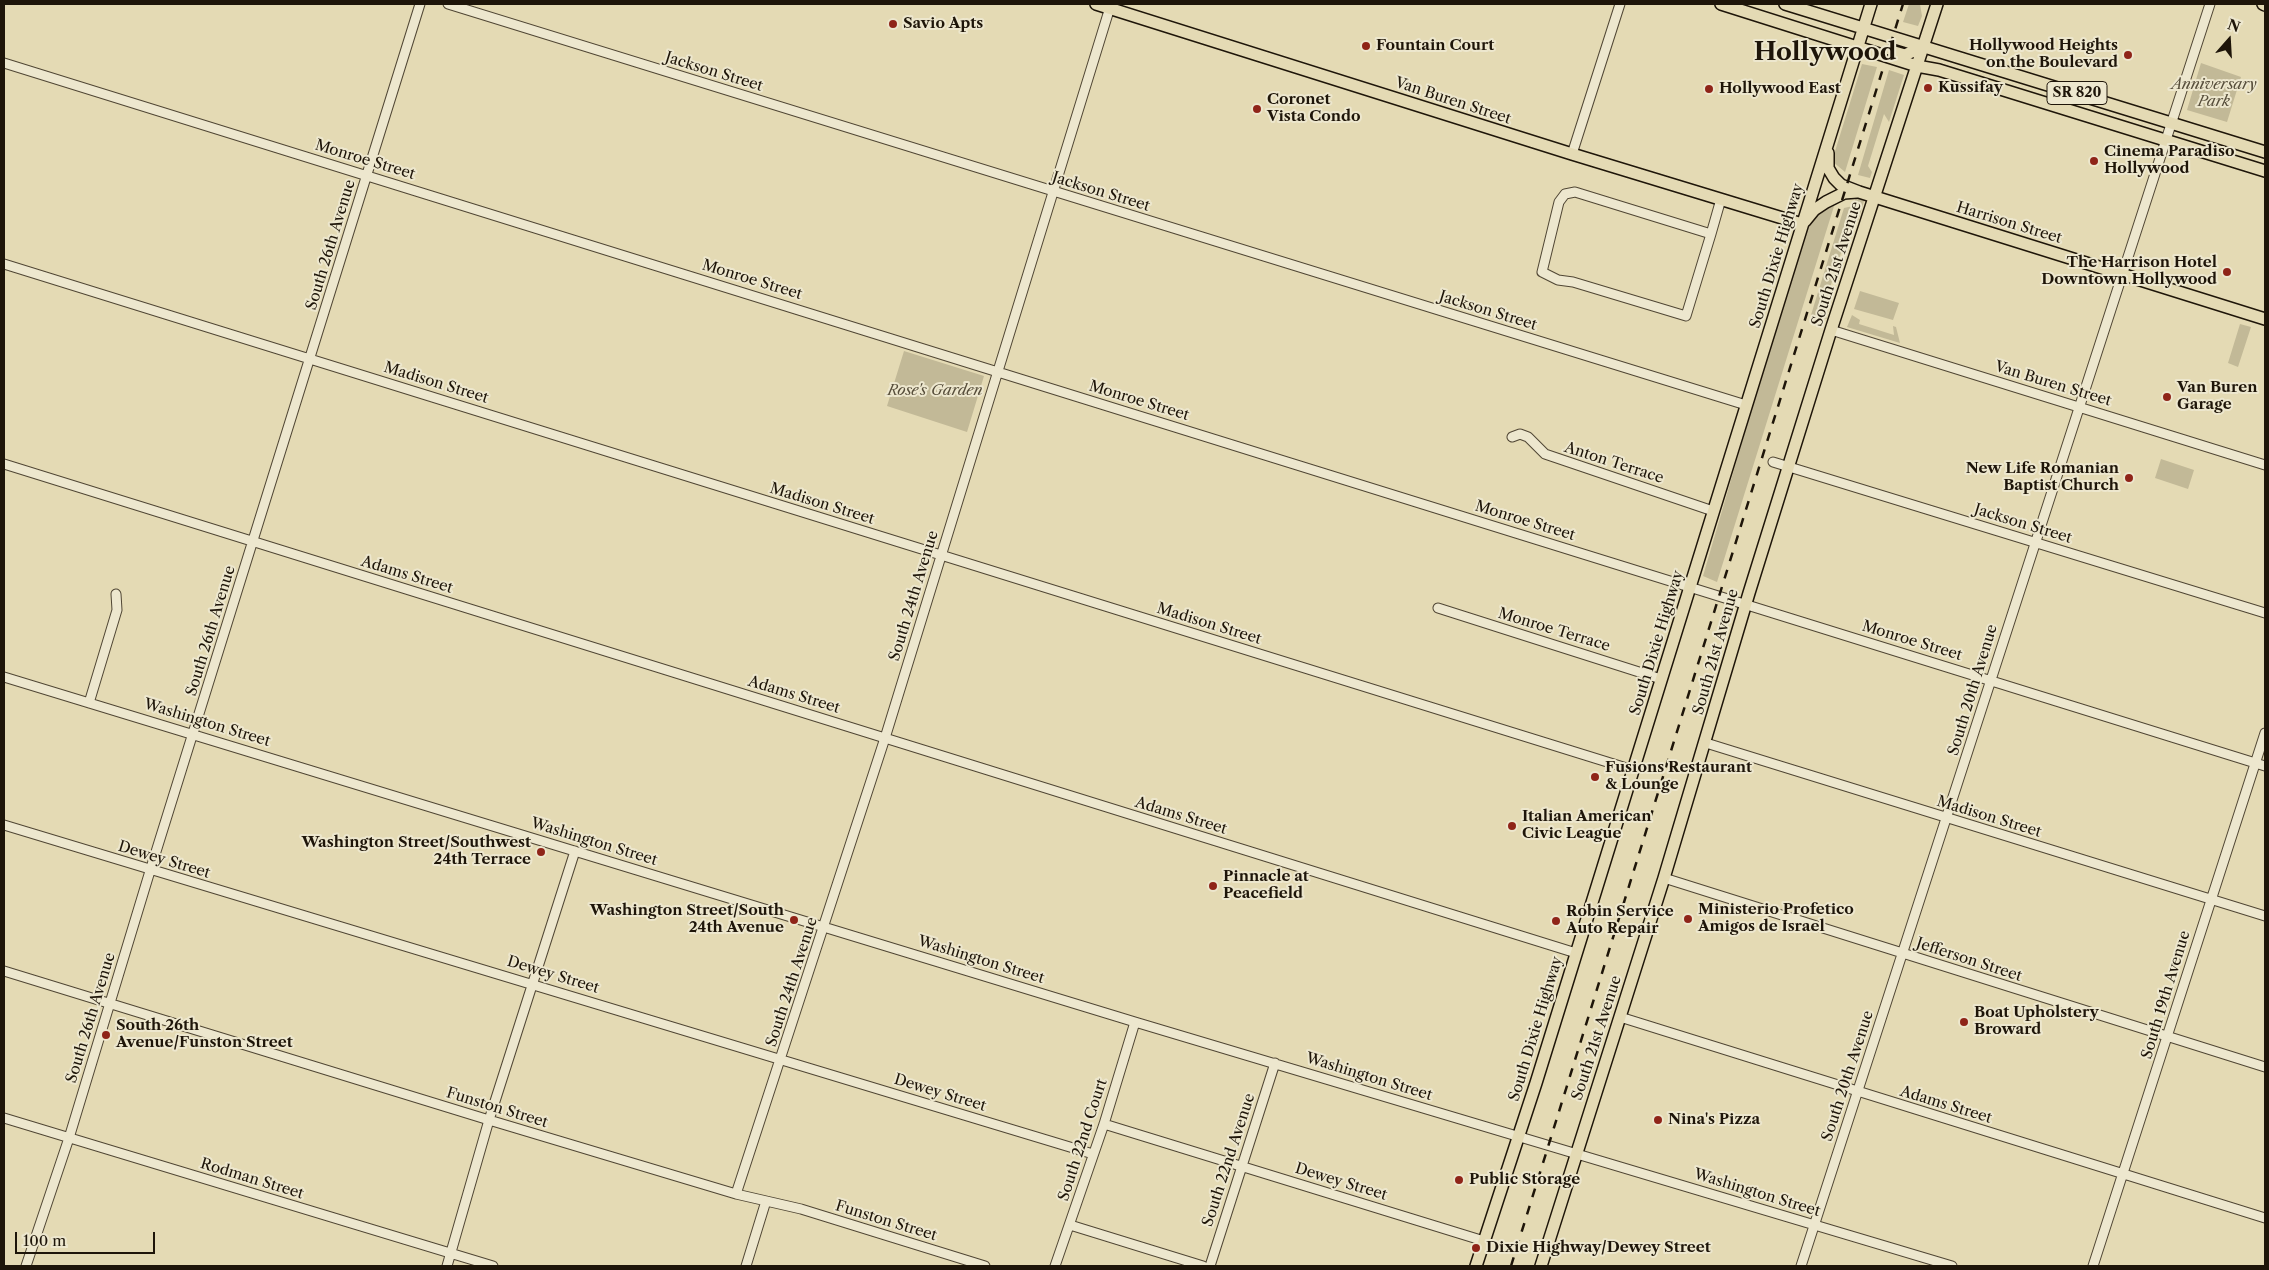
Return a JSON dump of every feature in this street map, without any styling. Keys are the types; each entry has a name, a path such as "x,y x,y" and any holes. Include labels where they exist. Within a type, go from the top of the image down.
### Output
{"main road":[{"name":"Van Buren Street","path":"1096,4 1111,6 1572,154 1802,224"},
{"name":"SR 820","path":"1722,4 1762,12 1917,66 1939,70 2265,171"},
{"name":"SR 820","path":"1785,4 2265,152"},
{"name":"South Dixie Highway","path":"1476,1266 1519,1136 1870,4"},
{"name":"South 21st Avenue","path":"1541,1266 1706,743 1788,466 1937,4"},
{"path":"1858,44 1906,55 1924,46"},
{"name":"Harrison Street","path":"1828,141 1828,168 1841,185 2265,319"},
{"path":"1802,224 1814,210 1826,202 1844,193 1859,192"}],"street":[{"name":"South 26th Avenue","path":"26,1266 69,1138 150,870 420,4"},
{"name":"Jackson Street","path":"448,4 1746,405"},
{"path":"1572,154 1620,4"},
{"name":"South 20th Avenue","path":"1801,1266 2034,542 2210,4"},
{"name":"South 24th Avenue","path":"736,1194 825,927 885,738 1111,6"},
{"name":"Monroe Street","path":"4,62 2265,766"},
{"path":"1711,234 1575,192 1564,194 1559,202 1542,272 1558,280 1573,282 1686,316 1711,234 1721,200"},
{"name":"Madison Street","path":"4,264 1633,770"},
{"name":"Van Buren Street","path":"1831,330 2265,465"},
{"name":"Anton Terrace","path":"1512,437 1520,434 1528,437 1545,454 1714,511"},
{"name":"Jackson Street","path":"1773,462 2265,613"},
{"name":"Adams Street","path":"4,464 1576,953"},
{"path":"89,703 118,610 116,594"},
{"name":"Monroe Terrace","path":"1438,608 1661,679"},
{"name":"Washington Street","path":"4,676 1136,1022 1952,1266"},
{"name":"South 19th Avenue","path":"2093,1266 2265,733"},
{"name":"Madison Street","path":"1706,743 2265,916"},
{"name":"Dewey Street","path":"4,825 1093,1154"},
{"path":"447,1266 489,1120 575,851"},
{"name":"Jefferson Street","path":"1664,878 2265,1067"},
{"name":"Funston Street","path":"4,971 489,1120 736,1194 801,1209 984,1266"},
{"name":"Adams Street","path":"1620,1017 2265,1218"},
{"name":"South 22nd Court","path":"1055,1266 1104,1124 1136,1022"},
{"name":"South 22nd Avenue","path":"1210,1266 1275,1063"},
{"name":"Rodman Street","path":"4,1118 493,1266"},
{"name":"Dewey Street","path":"1104,1124 1484,1241"},
{"path":"746,1266 766,1201"},
{"path":"1070,1225 1203,1266"}],"green space":[{"path":"1909,4 1920,4 1922,16 1918,26 1903,22"},
{"name":"Anniversary Park","path":"2201,63 2241,77 2227,122 2187,110"},
{"path":"1862,64 1877,67 1845,172 1832,161"},
{"path":"1889,70 1904,75 1889,122 1884,114 1868,166 1872,172 1870,178 1858,175"},
{"path":"1856,197 1864,201 1858,221 1853,215 1823,310 1827,319 1811,315 1844,208 1853,206"},
{"path":"1835,203 1717,582 1703,576 1773,336 1810,220 1824,206"},
{"path":"1860,291 1899,303 1893,320 1854,309"},
{"path":"1852,315 1860,320 1859,324 1894,335 1893,326 1896,327 1900,343 1847,327"},
{"path":"2240,324 2251,327 2238,367 2228,363"},
{"name":"Rose's Garden","path":"904,351 984,376 967,432 887,406"},
{"path":"2161,459 2194,470 2188,489 2155,478"}],"railway":[{"path":"1511,1266 1903,4"}],"place":[{"name":"Savio Apts","path":"893,24"},
{"name":"Fountain Court","path":"1366,46"},
{"name":"Hollywood Heights on the Boulevard","path":"2128,55"},
{"name":"Kussifay","path":"1928,88"},
{"name":"Hollywood East","path":"1709,89"},
{"name":"Coronet Vista Condo","path":"1257,109"},
{"name":"Cinema Paradiso Hollywood","path":"2094,161"},
{"name":"The Harrison Hotel Downtown Hollywood","path":"2227,272"},
{"name":"Van Buren Garage","path":"2167,397"},
{"name":"New Life Romanian Baptist Church","path":"2129,478"},
{"name":"Fusions Restaurant & Lounge","path":"1595,777"},
{"name":"Italian American Civic League","path":"1512,826"},
{"name":"Washington Street/Southwest 24th Terrace","path":"541,852"},
{"name":"Pinnacle at Peacefield","path":"1213,886"},
{"name":"Ministerio Profetico Amigos de Israel","path":"1688,919"},
{"name":"Washington Street/South 24th Avenue","path":"794,920"},
{"name":"Robin Service Auto Repair","path":"1556,921"},
{"name":"Boat Upholstery Broward","path":"1964,1022"},
{"name":"South 26th Avenue/Funston Street","path":"106,1035"},
{"name":"Nina's Pizza","path":"1658,1120"},
{"name":"Public Storage","path":"1459,1180"},
{"name":"Dixie Highway/Dewey Street","path":"1476,1248"}],"district":[{"name":"Hollywood","path":"1825,53"}]}
